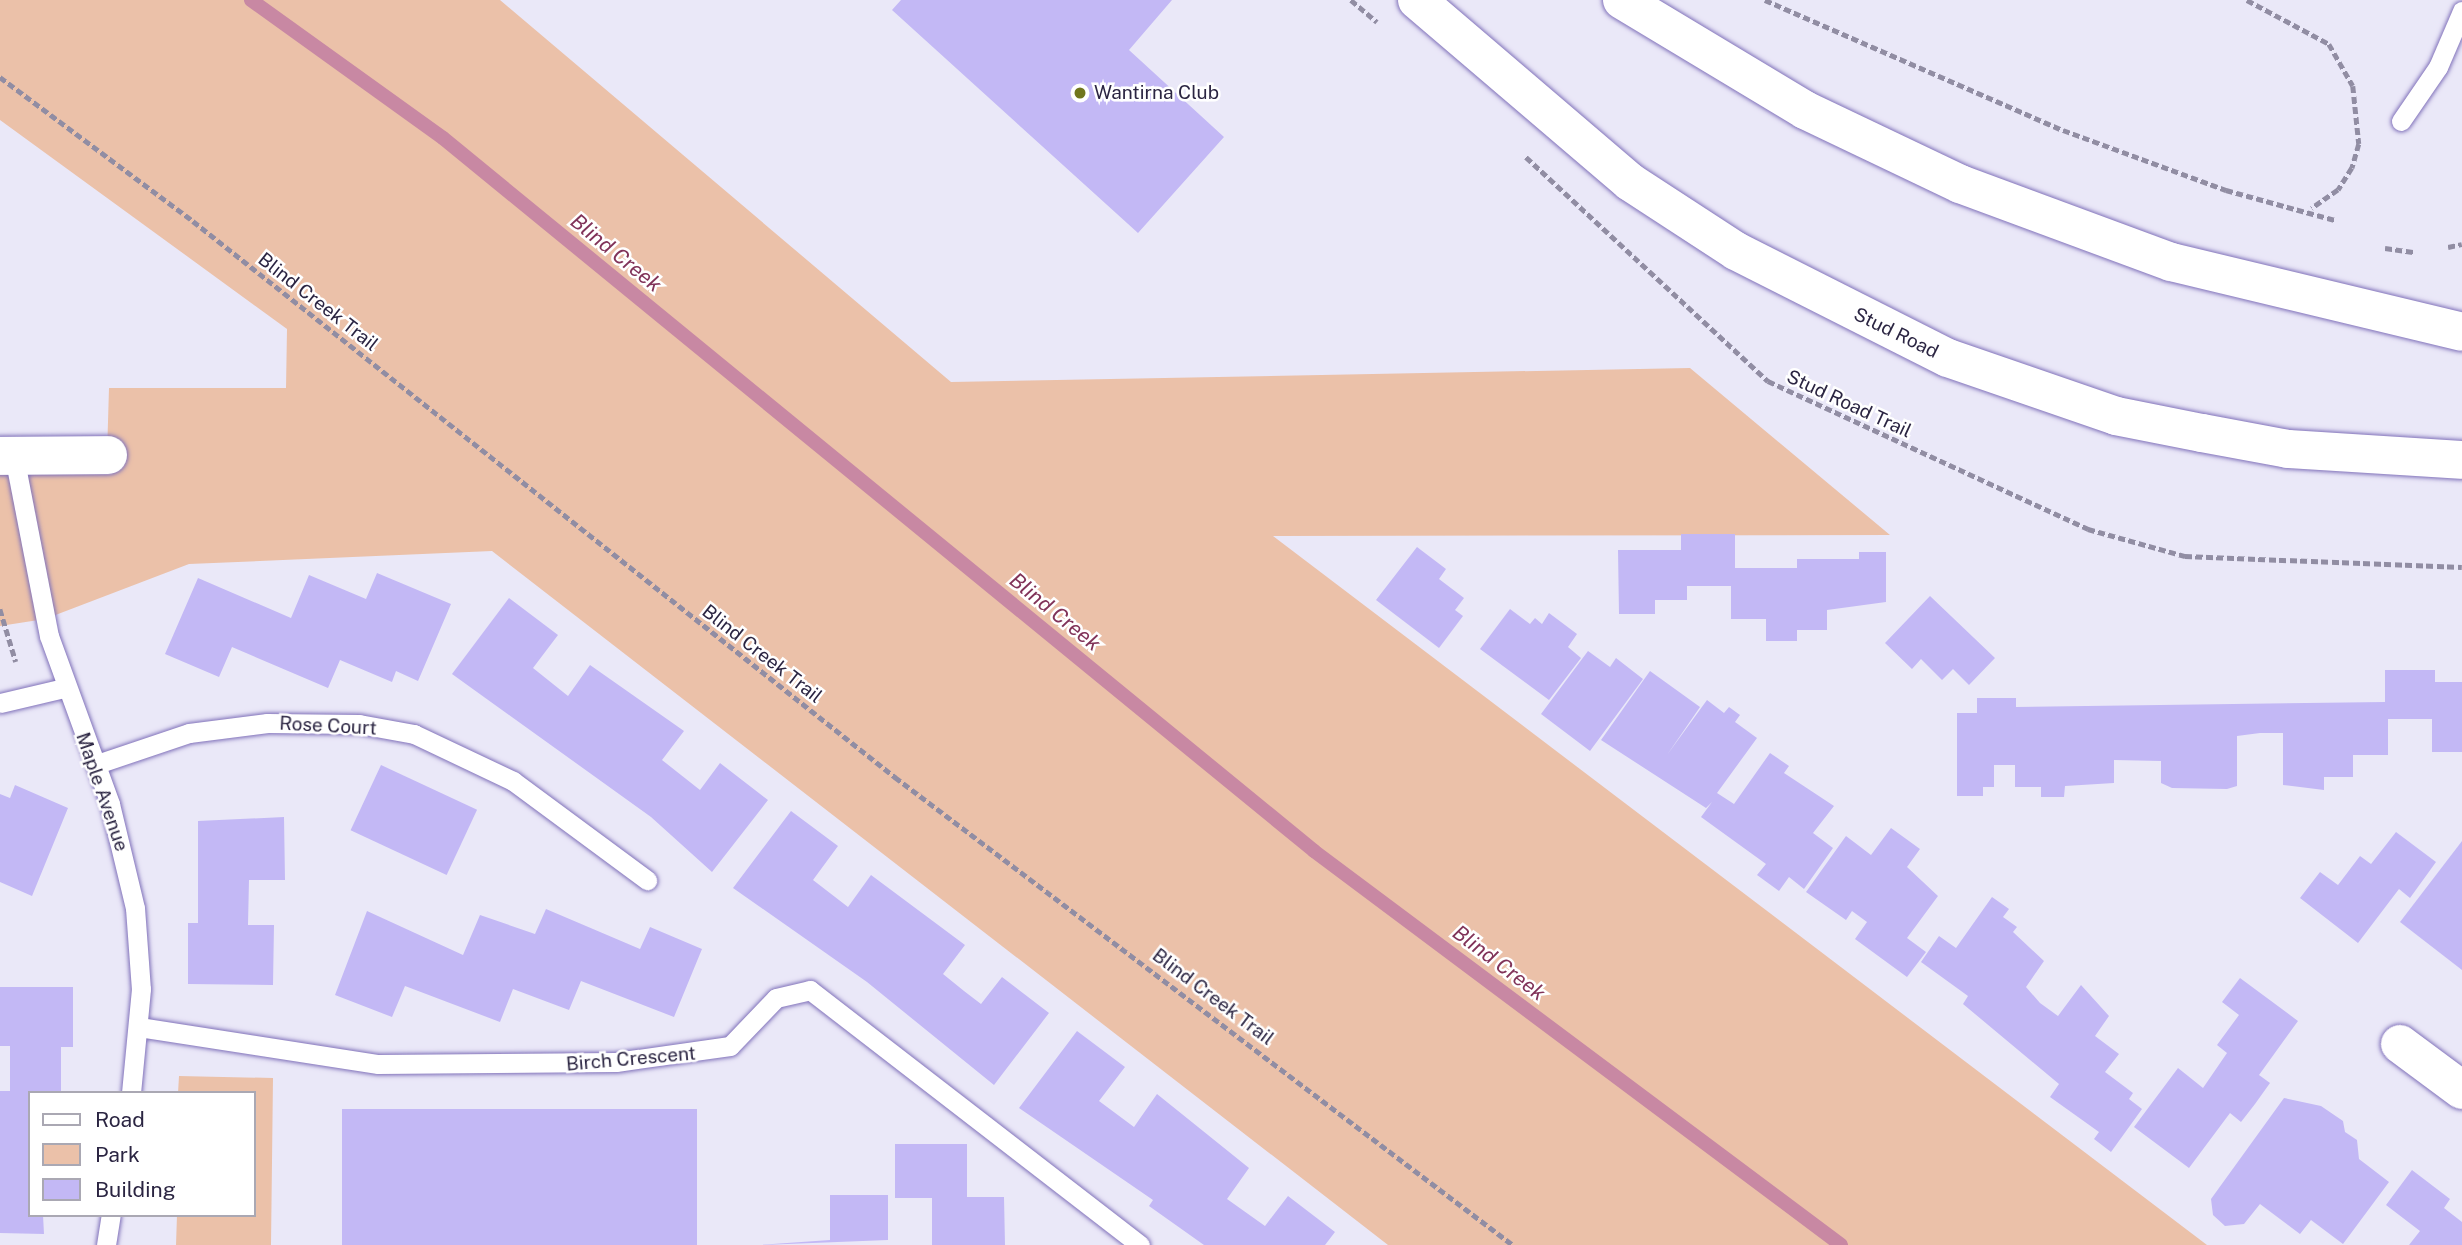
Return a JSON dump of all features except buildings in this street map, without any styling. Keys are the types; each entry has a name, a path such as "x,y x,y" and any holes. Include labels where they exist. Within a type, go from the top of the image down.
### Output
{"main road":[{"name":"Stud Road","path":"1417,0 1630,182 1736,251 1948,358 2027,390 2153,424 2288,449 2462,460"},
{"path":"1622,0 1805,110 1960,184 2171,261 2462,332"},
{"path":"7,456 108,455"},
{"path":"2400,1044 2462,1090"}],"lane":[{"path":"2401,121 2438,67 2462,10"},
{"name":"Maple Avenue","path":"7,456 64,688 97,764 135,908 139,1027 131,1091"},
{"path":"0,703 64,688"},
{"name":"Rose Court","path":"97,764 189,733 267,723 359,724 414,734 513,781 647,880"},
{"name":"Birch Crescent","path":"139,1027 378,1065 616,1062 730,1046 776,998 810,990 1140,1245"},
{"path":"106,1245 111,1217"}],"path":[{"path":"1351,0 1381,26"},
{"path":"1765,0 2051,125 2226,190 2312,209 2335,220"},
{"path":"2247,0 2329,44 2353,86 2359,145 2352,168 2338,190 2312,209"},
{"name":"Blind Creek Trail","path":"0,77 193,221 895,777 1513,1245"},
{"name":"Stud Road Trail","path":"1518,150 1768,380 2088,529 2185,556 2462,567"},
{"path":"2448,247 2462,244"},
{"path":"2385,248 2415,252"},
{"path":"0,609 26,697"}],"green space":[{"path":"0,0 500,0 951,382 1690,368 1890,535 1273,536 2207,1245 1388,1245 492,551 189,564 45,619 0,626 0,456 107,455 109,388 286,388 287,329 0,120"},
{"path":"179,1076 273,1078 271,1245 176,1245 177,1217 256,1217 256,1091 178,1091"}],"waterway":[{"name":"Blind Creek","path":"251,0 443,138 1314,851 1841,1245"}],"place":[{"name":"Wantirna Club","path":"1080,93"}]}
